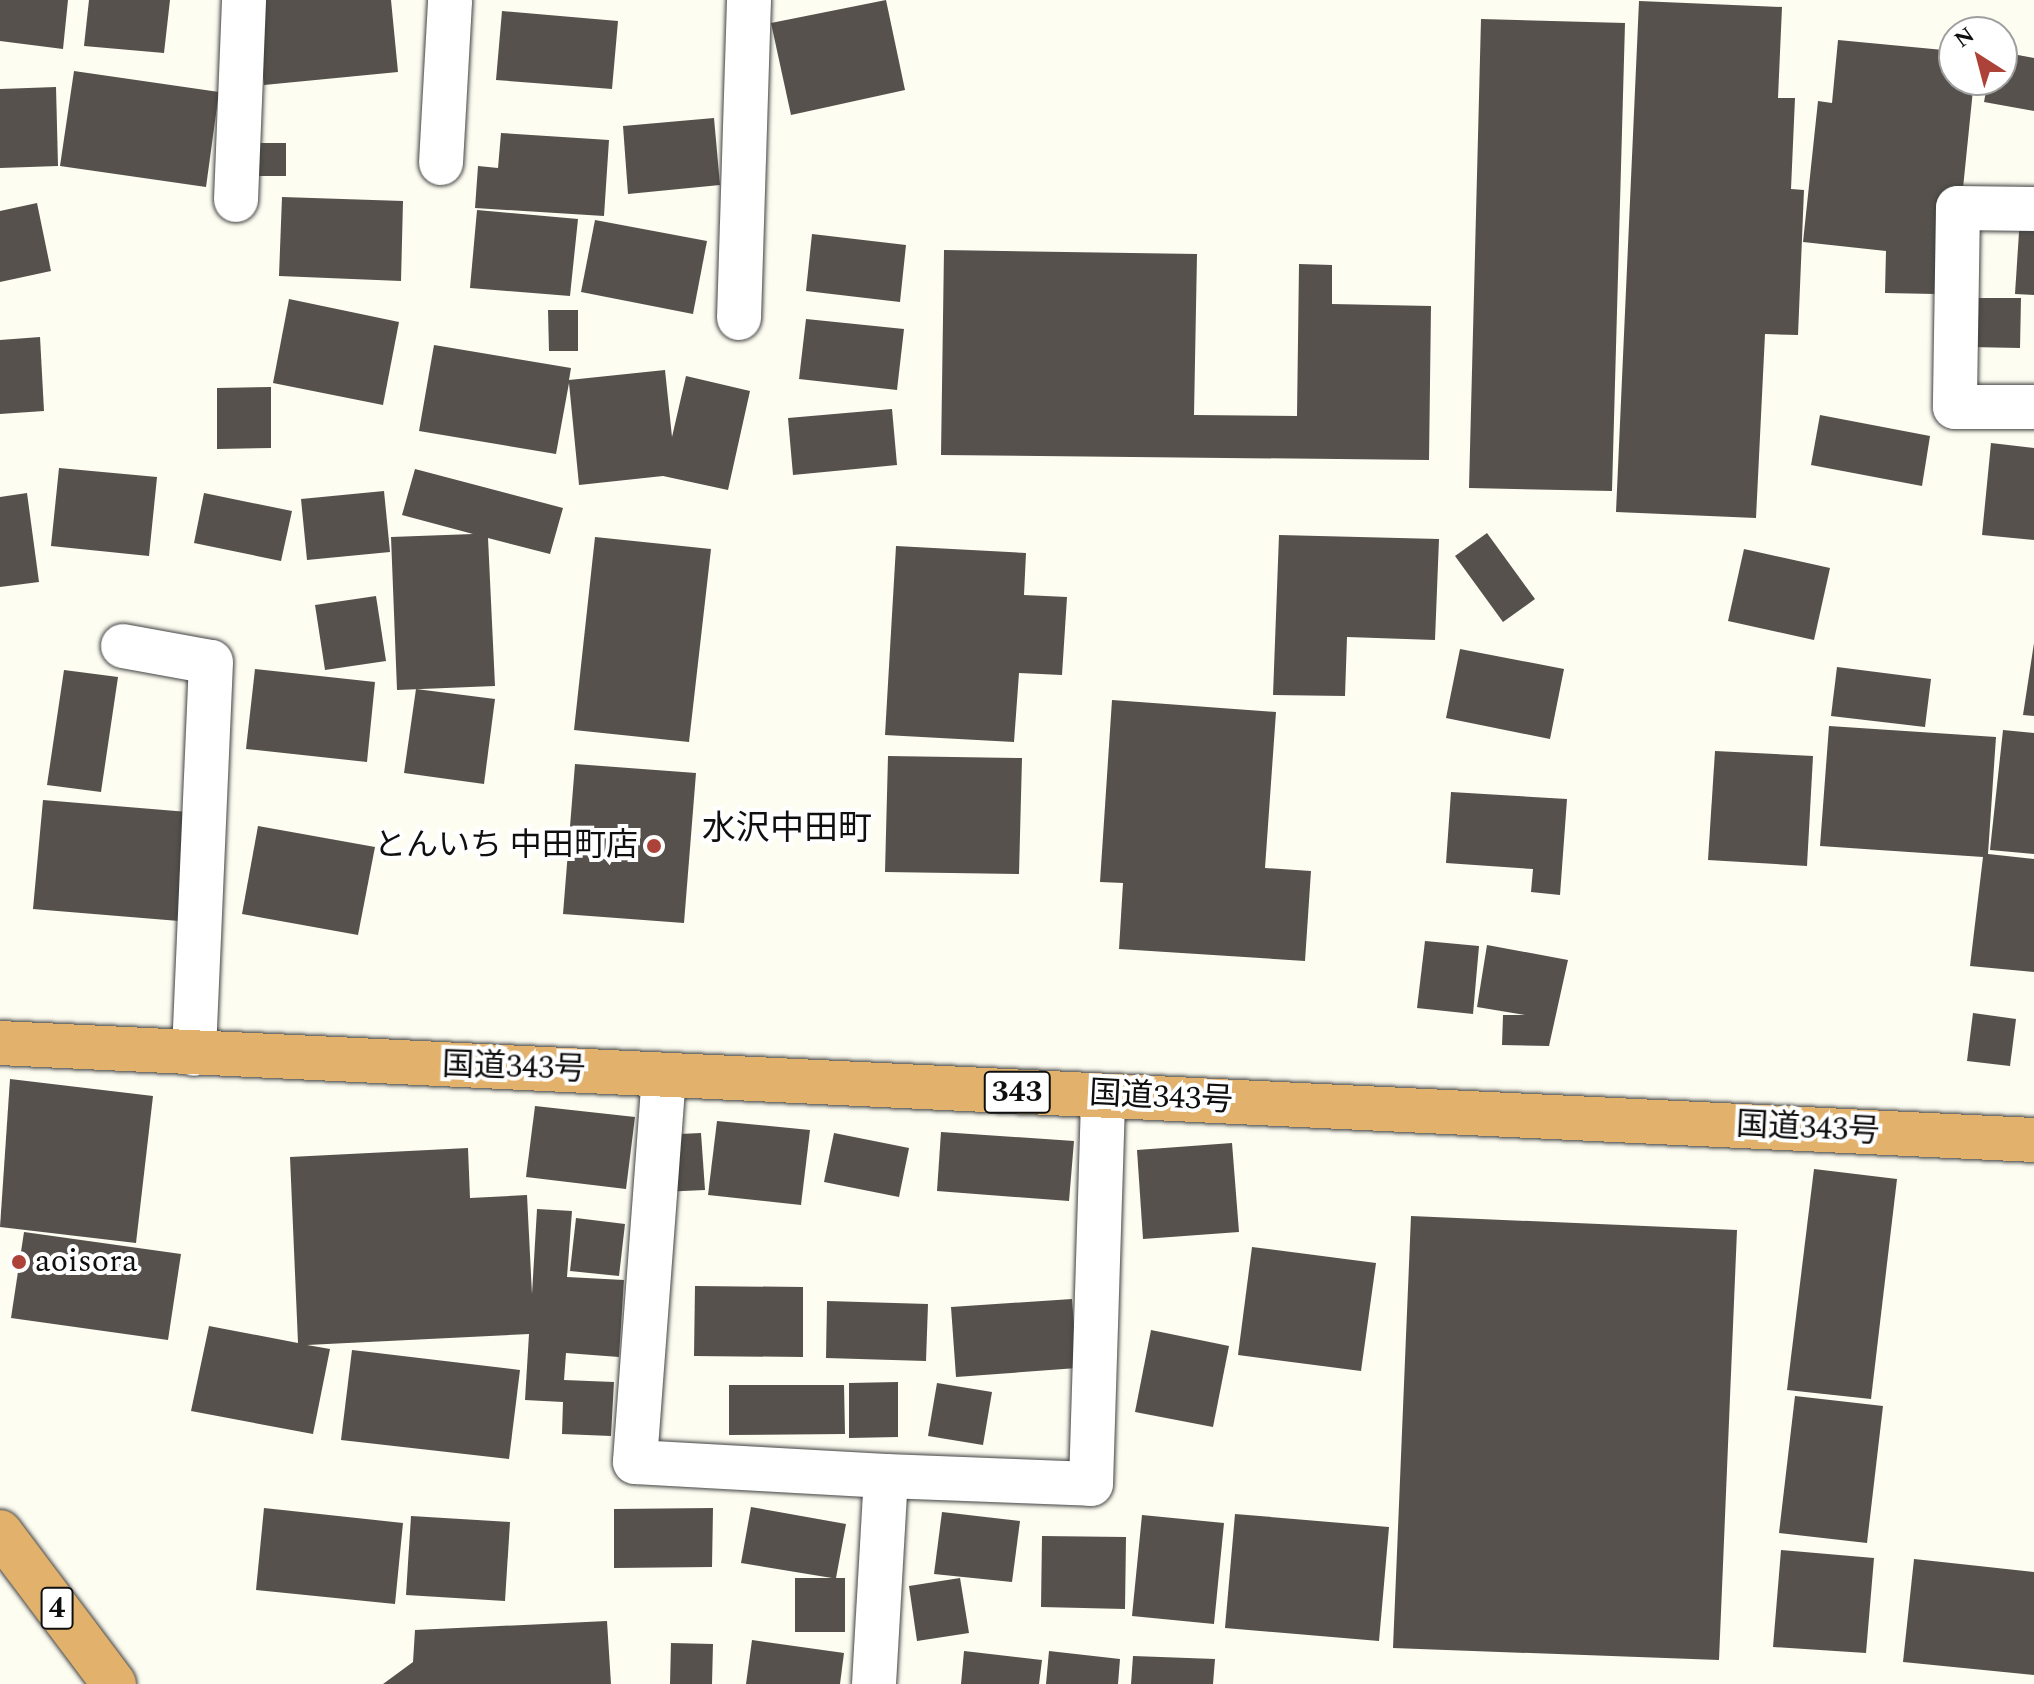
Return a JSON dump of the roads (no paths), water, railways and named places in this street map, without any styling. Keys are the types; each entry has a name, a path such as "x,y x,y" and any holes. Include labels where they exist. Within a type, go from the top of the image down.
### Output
{"highway":[{"name":"国道343号","path":"0,1043 2034,1140"},
{"name":"4","path":"0,1532 114,1684"}],"street":[{"path":"236,200 244,0"},
{"path":"441,163 450,0"},
{"path":"739,318 749,0"},
{"path":"2034,209 1958,208 1955,407 2034,407"},
{"path":"123,646 211,662 194,1054"},
{"path":"664,1075 635,1462 886,1476 1091,1484 1103,1096"},
{"path":"874,1684 886,1476"}],"place":[{"name":"とんいち 中田町店","path":"654,846"},
{"name":"aoisora","path":"19,1262"}],"district":[{"name":"水沢中田町","path":"787,830"}]}
